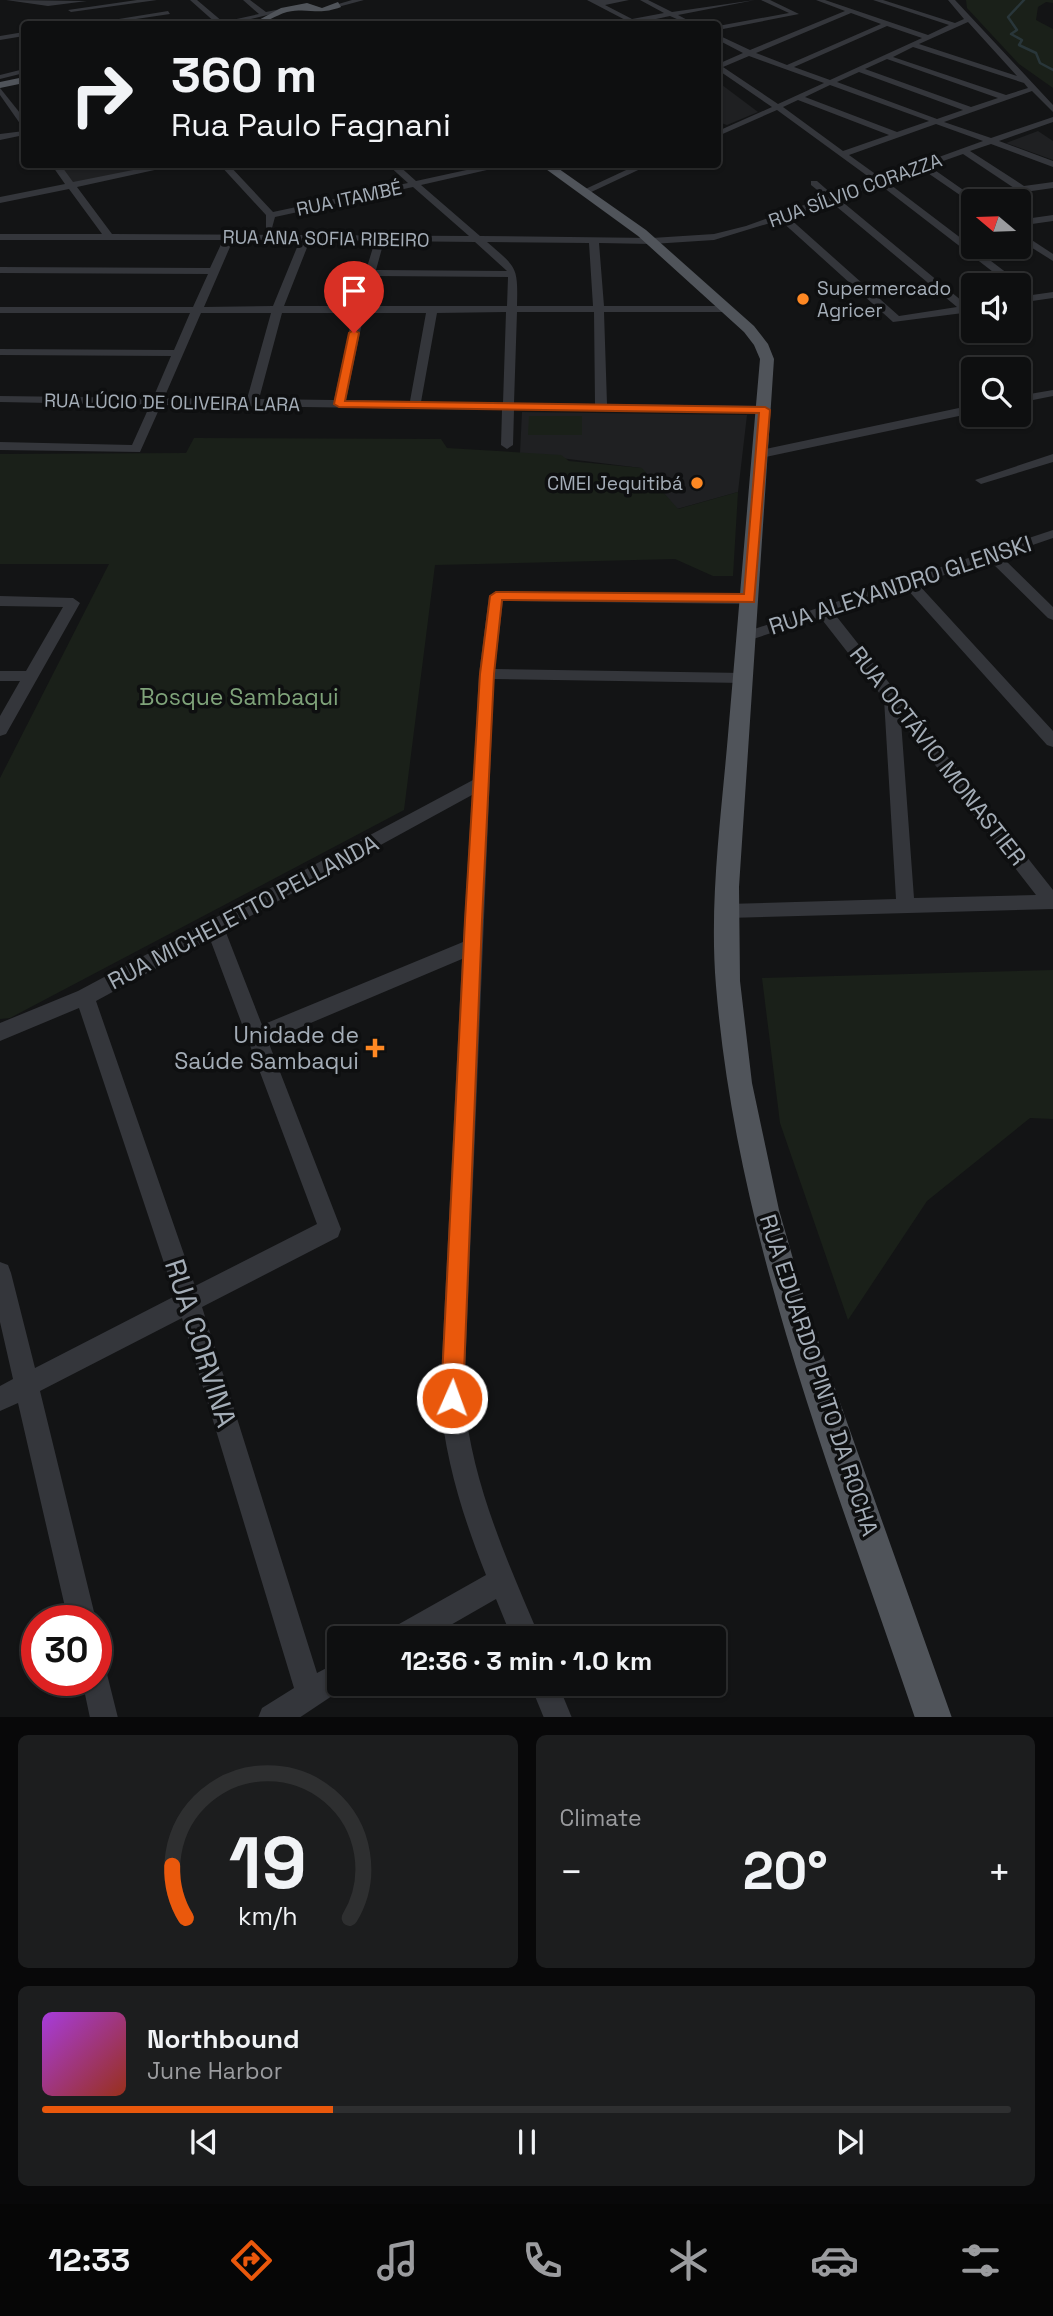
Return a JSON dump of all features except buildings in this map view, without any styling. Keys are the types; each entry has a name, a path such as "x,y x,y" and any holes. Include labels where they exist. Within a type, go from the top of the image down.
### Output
{"main road":[{"path":"264,21 281,14 318,6"},
{"path":"0,88 21,81"},
{"name":"RUA EDUARDO PINTO DA ROCHA","path":"550,168 652,241 755,336 765,352 768,367 727,911 729,981 738,1083 765,1210 808,1359 934,1717"}],"street":[{"path":"9,0 39,4 91,0"},
{"path":"71,10 154,0"},
{"path":"193,0 218,21"},
{"path":"246,0 265,15"},
{"path":"318,6 361,0"},
{"path":"590,0 631,21"},
{"path":"598,4 626,0"},
{"path":"643,0 685,21"},
{"path":"638,21 752,0"},
{"path":"764,0 819,24"},
{"path":"819,0 929,38"},
{"path":"876,0 956,26"},
{"path":"951,0 1053,110"},
{"path":"63,1 85,21"},
{"path":"721,65 849,12"},
{"path":"111,21 168,13"},
{"path":"236,21 281,14"},
{"path":"721,27 796,14"},
{"path":"721,133 968,20"},
{"path":"788,67 886,24"},
{"path":"0,38 21,34"},
{"path":"721,39 749,53 1053,164"},
{"path":"914,45 1031,85"},
{"path":"887,57 1007,98"},
{"path":"721,68 880,181 1000,273"},
{"path":"860,70 971,110"},
{"path":"0,76 21,72"},
{"path":"842,154 1007,98 1031,85"},
{"path":"0,88 21,119"},
{"path":"800,97 897,135"},
{"name":"RUA SÍLVIO CORAZZA","path":"652,241 723,235 1053,119"},
{"path":"0,138 21,134"},
{"path":"964,151 1020,189"},
{"path":"923,166 961,193"},
{"path":"58,168 109,237"},
{"path":"0,200 159,168"},
{"path":"226,168 271,215 268,237"},
{"path":"396,168 510,267 513,274 514,310 507,445"},
{"name":"RUA ITAMBÉ","path":"271,215 490,168"},
{"path":"584,192 638,168"},
{"path":"814,183 961,303"},
{"path":"1027,189 1053,185"},
{"path":"781,216 897,320 961,312"},
{"path":"1031,221 1053,218"},
{"path":"0,446 136,449 229,237"},
{"path":"252,403 277,310 306,237"},
{"name":"RUA ANA SOFIA RIBEIRO","path":"1,239 306,237 652,241"},
{"path":"339,404 359,310 380,239"},
{"path":"594,241 599,310 601,408"},
{"path":"1031,242 1051,256"},
{"path":"0,270 214,271"},
{"path":"370,273 513,274"},
{"path":"1033,298 1053,295"},
{"path":"0,310 726,309"},
{"path":"415,405 432,310"},
{"path":"0,352 178,353"},
{"path":"1031,397 1053,393"},
{"name":"RUA LÚCIO DE OLIVEIRA LARA","path":"0,399 765,410"},
{"path":"761,454 961,412"},
{"path":"981,480 1053,458"},
{"name":"RUA ALEXANDRO GLENSKI","path":"747,636 1053,534"},
{"path":"992,554 1053,615"},
{"path":"909,582 1053,741"},
{"path":"521,1626 466,1486 453,1424 472,947 487,674 496,596 750,599"},
{"path":"0,601 74,603 0,730"},
{"name":"RUA OCTÁVIO MONASTIER","path":"823,610 1052,902"},
{"path":"487,674 744,678"},
{"path":"0,676 32,676"},
{"path":"892,698 905,906"},
{"name":"RUA MICHELETTO PELLANDA","path":"0,1032 85,997 481,783"},
{"path":"727,911 1052,902"},
{"path":"0,1399 330,1229 215,928"},
{"path":"256,1037 472,947"},
{"name":"RUA CORVINA","path":"85,997 189,1302 309,1692"},
{"path":"0,1273 79,1605"},
{"path":"423,1626 503,1580"},
{"path":"272,1717 327,1682"},
{"path":"99,1696 104,1717"},
{"path":"549,1696 558,1717"}],"shaded area":[{"path":"721,84 758,112 727,125 721,123"},
{"path":"1038,131 1053,141 1053,160 1006,143"},
{"path":"60,168 130,168 133,171 72,183"},
{"path":"522,412 747,415 738,492 677,509 641,468 520,453"}],"green space":[{"path":"966,0 1053,0 1053,3 1046,2 1038,7 1036,20 1053,29 1053,88 1019,64 967,8"},
{"path":"529,416 582,416 582,435 528,435"},
{"name":"Bosque Sambaqui","path":"194,438 441,439 447,448 561,455 569,461 642,468 678,509 738,492 733,576 713,576 675,559 435,565 404,810 10,1018 0,1019 0,778 109,564 0,564 0,454 186,453"},
{"path":"1053,970 1053,1119 1030,1118 927,1201 848,1320 780,1123 762,978"}],"waterway":[{"path":"1024,0 1008,17 1017,30 1011,34 1022,40 1019,45 1036,53 1040,63 1053,70"}],"place":[{"name":"Supermercado Agricer","path":"803,299"},
{"name":"CMEI Jequitibá","path":"697,483"},
{"name":"Unidade de Saúde Sambaqui","path":"375,1048"}],"route":[{"path":"354,333 339,404 765,410 750,599 496,596 487,674 473,920 452,1398"}]}
